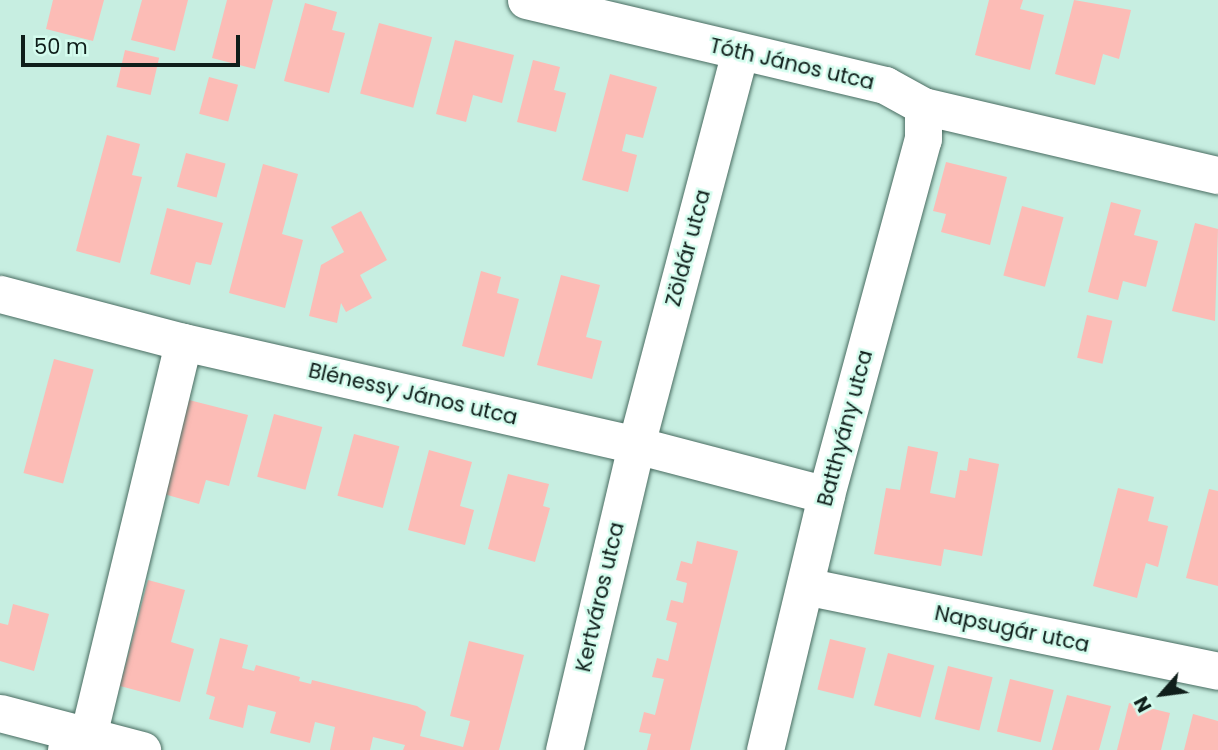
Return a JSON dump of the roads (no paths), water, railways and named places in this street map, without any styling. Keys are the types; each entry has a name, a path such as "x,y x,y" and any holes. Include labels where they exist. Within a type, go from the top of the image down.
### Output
{"street":[{"name":"Tóth János utca","path":"526,0 885,85 923,106 1218,174"},
{"name":"Zöldár utca","path":"636,445 740,52"},
{"name":"Batthyány utca","path":"765,750 826,495 923,139 923,106"},
{"name":"Blénessy János utca","path":"0,294 183,342 636,445 826,495"},
{"path":"77,743 183,342"},
{"name":"Kertváros utca","path":"564,750 636,445"},
{"name":"Napsugár utca","path":"805,586 1218,671"},
{"path":"0,713 77,743 142,750"}]}
